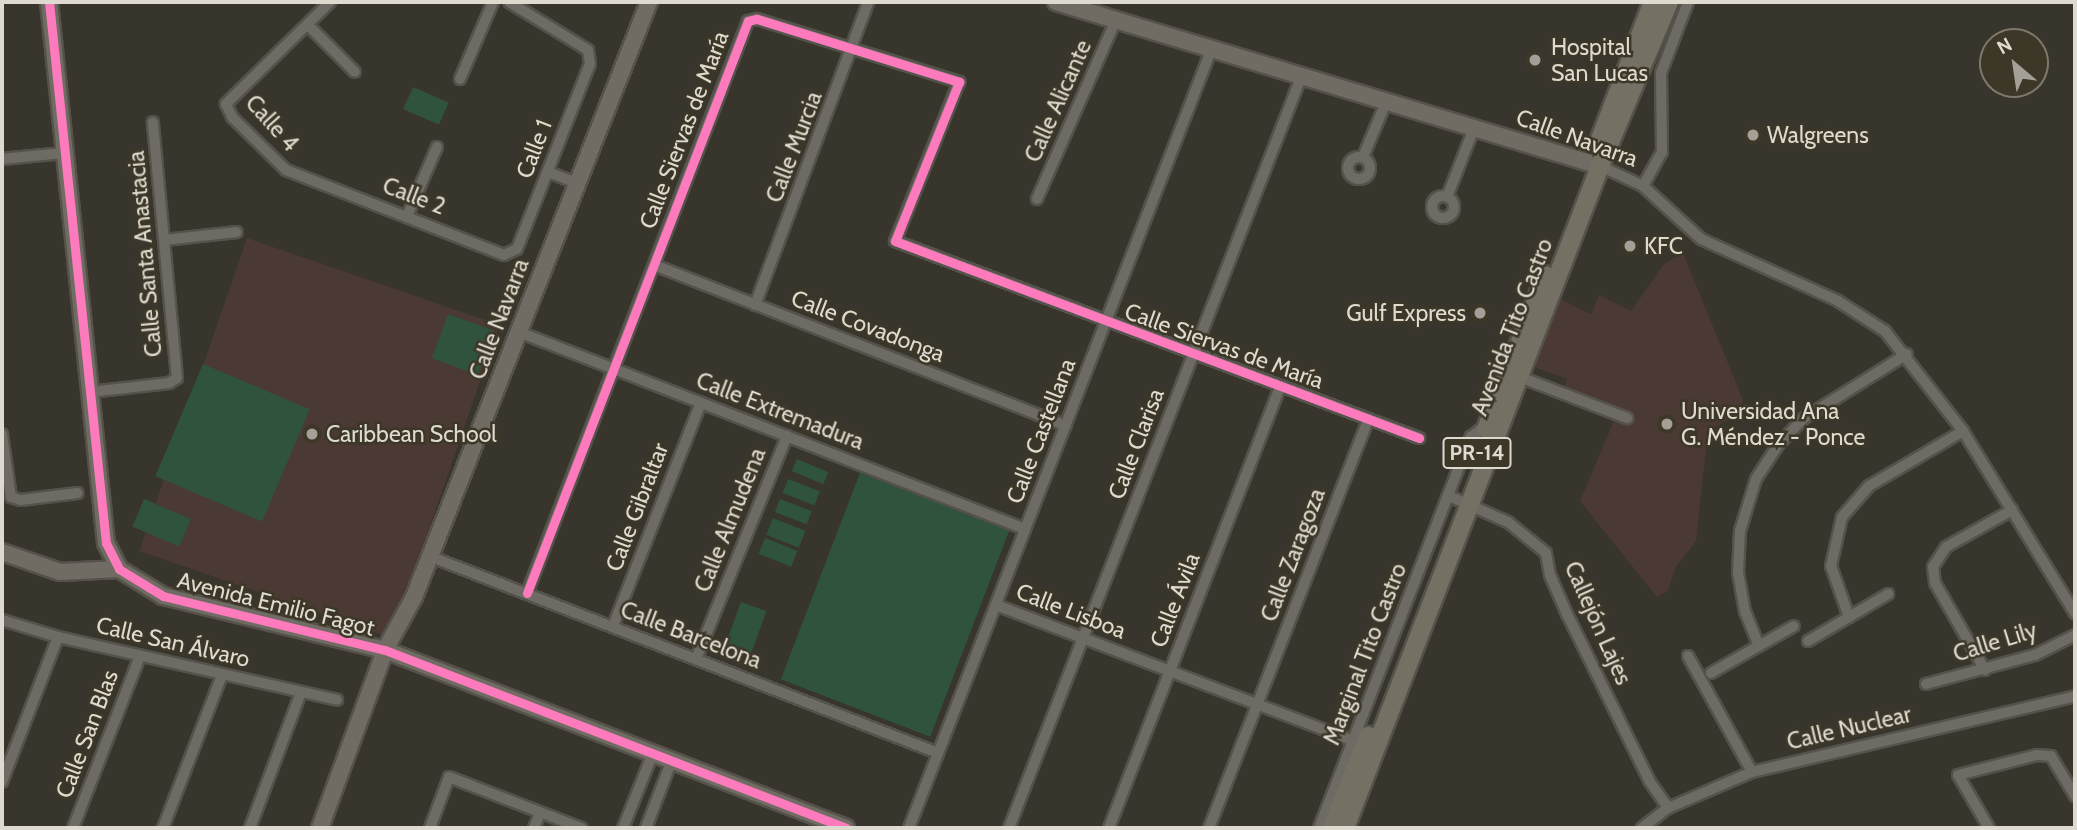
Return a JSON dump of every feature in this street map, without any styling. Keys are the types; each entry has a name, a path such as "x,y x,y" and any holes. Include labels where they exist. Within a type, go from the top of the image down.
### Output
{"main road":[{"name":"Avenida Tito Castro","path":"1459,500 1520,377 1653,2"},
{"name":"Avenida Tito Castro","path":"1332,828 1489,423 1595,164 1670,2"},
{"name":"Avenida Tito Castro","path":"1345,828 1366,743"}],"street":[{"path":"2,552 60,572 119,569 106,543 48,2"},
{"name":"Calle 4","path":"331,2 226,104 232,117 286,170 345,193"},
{"path":"460,79 493,2"},
{"name":"Calle 1","path":"466,240 504,255 517,249 590,64 588,50 509,2"},
{"name":"Calle Navarra","path":"320,828 385,650 414,597 649,2"},
{"name":"Calle Murcia","path":"755,305 853,50 868,2"},
{"name":"Calle Navarra","path":"1056,2 1595,164 1643,186 1701,239 1838,301 1885,331 1907,354 1963,431 2075,613"},
{"path":"1643,186 1662,152 1661,73 1688,2"},
{"name":"Calle Siervas de María","path":"527,593 748,21 757,19 958,82 895,241 1193,356 1419,438"},
{"name":"Calle Alicante","path":"1037,199 1116,20"},
{"path":"307,25 355,72"},
{"name":"Calle Castellana","path":"909,828 1212,48"},
{"name":"Calle Clarisa","path":"1009,828 1302,75"},
{"path":"1363,157 1387,100"},
{"name":"Calle Santa Anastacia","path":"90,392 169,383 177,378 153,122"},
{"path":"1447,197 1475,126"},
{"path":"408,214 437,147"},
{"path":"2,159 64,153"},
{"path":"548,172 577,183"},
{"name":"Calle 2","path":"345,193 408,214 466,240"},
{"path":"165,240 237,232"},
{"name":"Calle Covadonga","path":"654,265 1066,426"},
{"name":"Calle Extremadura","path":"519,332 1025,529"},
{"path":"1759,646 1745,612 1738,573 1740,531 1756,479 1778,445 1804,418 1907,354"},
{"path":"1520,377 1627,418"},
{"name":"Calle Ávila","path":"1109,828 1280,388"},
{"name":"Calle Gibraltar","path":"613,626 701,403"},
{"name":"Calle Zaragoza","path":"1209,828 1368,420"},
{"name":"Marginal Tito Castro","path":"1319,828 1366,743 1459,500 1454,481 1471,437 1489,423"},
{"path":"1849,617 1831,566 1842,517 1869,486 1963,431"},
{"path":"2,434 3,458 11,497 21,500 78,493"},
{"name":"Calle Almudena","path":"696,659 787,436"},
{"name":"Callejón Lajes","path":"1459,500 1508,522 1546,553 1550,575 1567,614 1650,782 1668,808"},
{"path":"1985,670 1935,583 1933,567 1946,547 2012,510"},
{"name":"Calle Barcelona","path":"429,556 938,754"},
{"name":"Avenida Emilio Fagot","path":"119,569 163,596 385,650 846,828"},
{"path":"1808,641 1888,594"},
{"name":"Calle Lisboa","path":"996,605 1169,672"},
{"name":"Calle San Álvaro","path":"2,620 58,637 337,700"},
{"path":"1711,673 1794,626"},
{"name":"Calle Lily","path":"1926,684 2035,655 2075,635"},
{"path":"2,782 58,637"},
{"name":"Calle San Blas","path":"73,828 140,656"},
{"path":"1688,656 1752,772"},
{"path":"1169,672 1256,706 1366,743"},
{"path":"163,828 222,675"},
{"path":"250,828 301,692"},
{"name":"Calle Nuclear","path":"1643,828 1668,808 1752,772 2075,696"},
{"path":"624,828 653,753"},
{"path":"1989,828 1958,775 2037,755 2051,757 2075,796"},
{"path":"646,828 672,760"},
{"path":"430,828 449,777 581,828"},
{"path":"534,828 540,813"}],"shaded area":[{"name":"Caribbean School","path":"247,238 499,325 392,638 139,551"},
{"name":"Universidad Ana G. Méndez - Ponce","path":"1683,253 1743,400 1735,417 1708,430 1696,541 1676,567 1668,590 1657,597 1580,501 1619,409 1564,388 1567,379 1532,366 1558,298 1591,314 1599,295 1631,311 1664,264"}],"green space":[{"path":"413,87 449,103 439,125 403,109"},
{"path":"448,314 494,331 478,375 432,358"},
{"path":"203,364 310,409 262,522 155,476"},
{"path":"797,459 828,472 823,484 792,471"},
{"path":"860,473 1009,530 930,737 781,679"},
{"path":"788,479 820,491 814,505 783,493"},
{"path":"144,499 191,519 179,547 132,527"},
{"path":"780,499 812,511 807,524 775,512"},
{"path":"773,518 805,531 799,548 766,535"},
{"path":"765,538 797,551 791,567 759,554"},
{"path":"741,602 766,611 751,654 725,645"}],"cycle path":[{"path":"49,2 106,543 119,569 163,596 385,650 846,828"},
{"path":"527,593 748,21 757,19 959,82 895,241 1419,438"}],"place":[{"name":"Hospital San Lucas","path":"1535,60"},
{"name":"Walgreens","path":"1753,135"},
{"name":"KFC","path":"1630,246"},
{"name":"Gulf Express","path":"1480,313"},
{"name":"Universidad Ana G. Méndez - Ponce","path":"1667,424"},
{"name":"Caribbean School","path":"312,434"}]}
